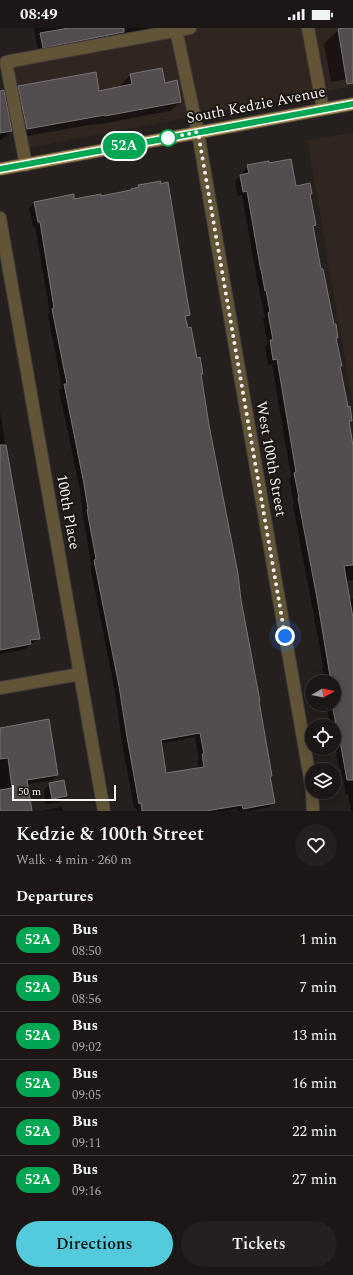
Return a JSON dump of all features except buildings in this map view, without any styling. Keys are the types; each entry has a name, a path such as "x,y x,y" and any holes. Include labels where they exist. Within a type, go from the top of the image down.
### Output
{"main road":[{"name":"South Kedzie Avenue","path":"0,169 353,104"}],"street":[{"path":"26,164 6,62 190,28"},
{"path":"308,28 322,110"},
{"name":"West 100th Street","path":"176,30 198,132 307,763"},
{"name":"100th Place","path":"0,218 104,811"},
{"path":"0,688 80,674"},
{"name":"West 100th Street","path":"312,799 313,811"}],"shaded area":[{"path":"190,28 353,28 353,86 23,149 6,62"},
{"path":"353,133 353,406 307,140"}],"bus line":[{"name":"52A","path":"0,169 353,104"}],"route":[{"path":"168,138 198,132 285,636"}]}
